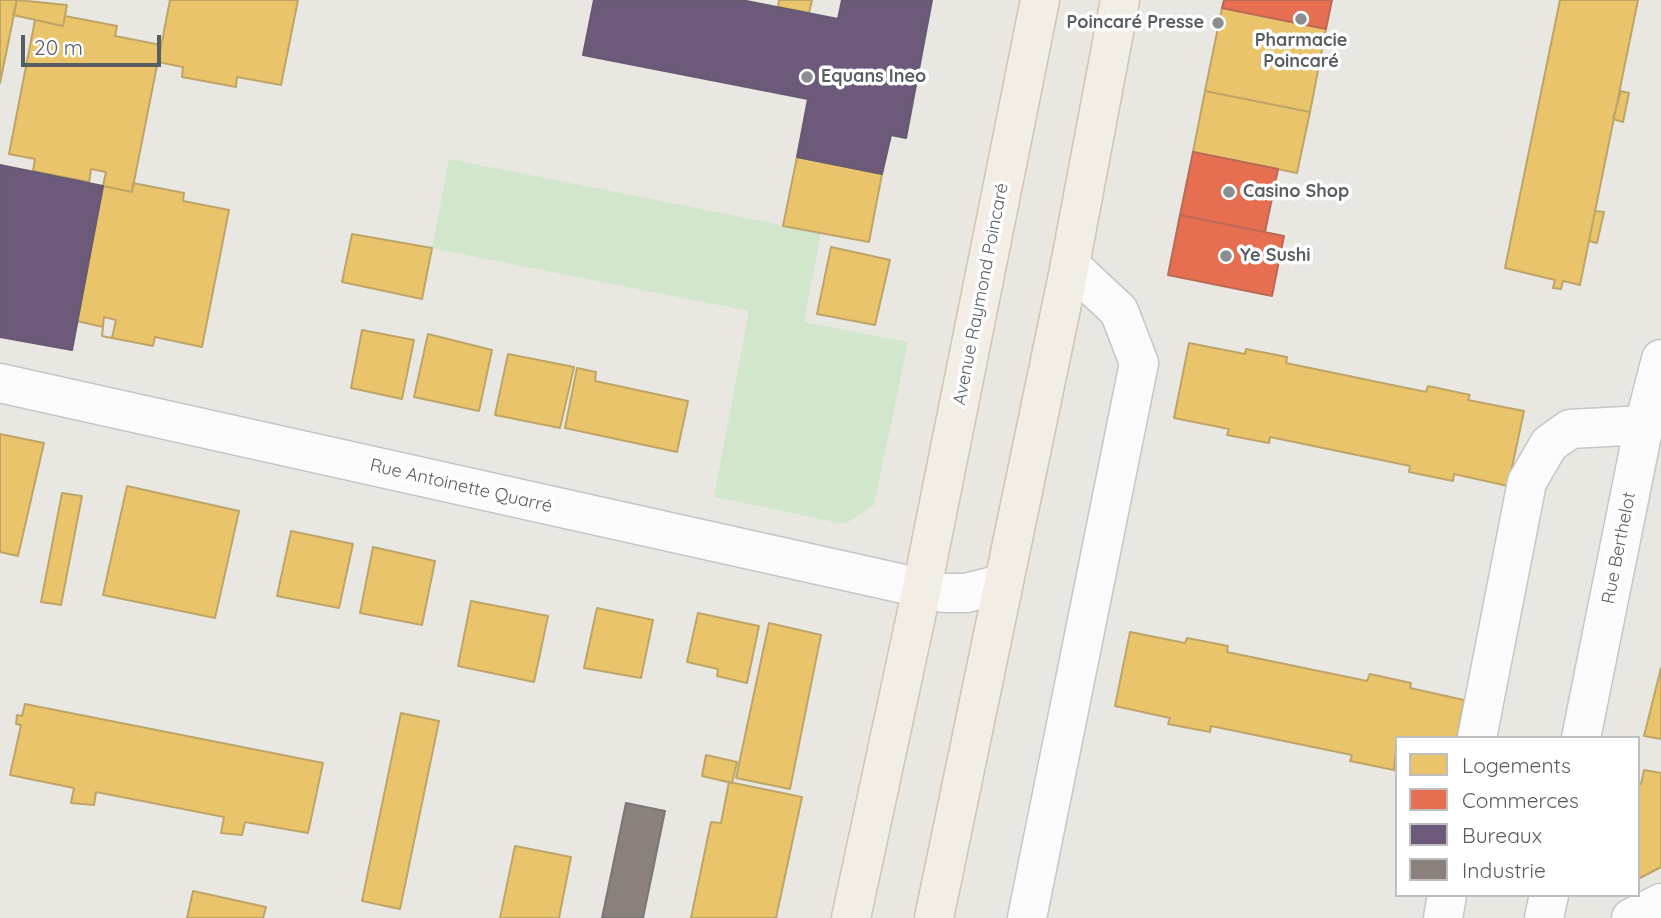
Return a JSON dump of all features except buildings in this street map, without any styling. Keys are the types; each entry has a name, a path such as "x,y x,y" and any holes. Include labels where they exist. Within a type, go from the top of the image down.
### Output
{"main road":[{"name":"Avenue Raymond Poincaré","path":"851,918 922,588 1040,0"},
{"path":"934,918 1070,265 1120,0"}],"street":[{"path":"1027,918 1139,363 1119,311 1070,265"},
{"name":"Rue Berthelot","path":"1581,736 1644,425 1659,371"},
{"name":"Rue Antoinette Quarré","path":"0,383 922,588"},
{"path":"1477,736 1527,482 1549,444 1570,429 1644,425"},
{"path":"922,588 966,593 1002,584"},
{"path":"1443,918 1447,897"},
{"path":"1544,918 1549,897"},
{"path":"1632,918 1661,903"}],"green space":[{"path":"449,159 821,233 804,322 908,342 874,505 845,524 714,497 749,311 432,248"}],"place":[{"name":"Pharmacie Poincaré","path":"1301,19"},
{"name":"Poincaré Presse","path":"1218,23"},
{"name":"Equans Ineo","path":"807,77"},
{"name":"Casino Shop","path":"1229,192"},
{"name":"Ye Sushi","path":"1226,256"}]}
